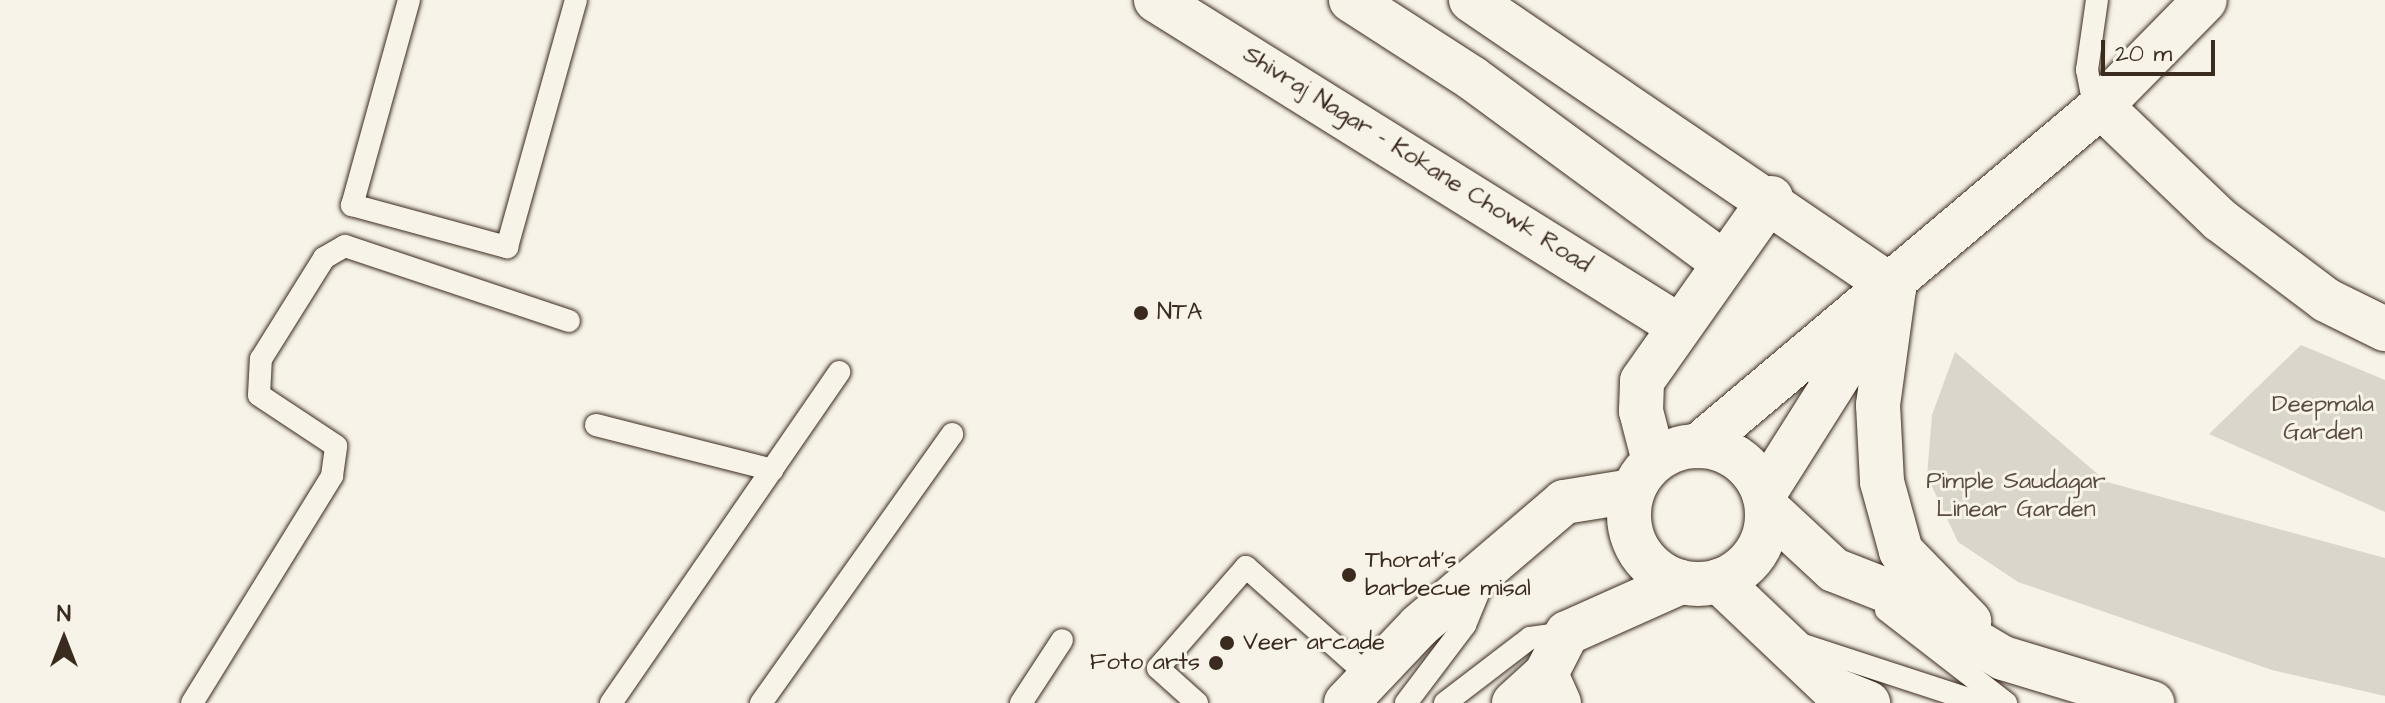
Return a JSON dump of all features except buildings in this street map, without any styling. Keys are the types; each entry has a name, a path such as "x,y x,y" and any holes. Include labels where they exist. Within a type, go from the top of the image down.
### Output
{"street":[{"name":"Shivraj Nagar - Kokane Chowk Road","path":"1156,0 1676,324"},
{"path":"1351,0 1472,78 1724,263"},
{"path":"1471,0 1771,198 1894,288"},
{"path":"1358,690 1489,567 1564,502 1643,476 1698,446 1894,288 2098,109 2205,0"},
{"path":"2098,109 2220,220 2326,300 2385,329"},
{"path":"1771,198 1676,324 1642,381 1643,476 1628,516 1639,553 1700,582 1776,636 1833,689 1868,703"},
{"path":"1514,703 1552,688 1567,633 1700,582 1759,547 1766,501 1894,288"},
{"path":"1894,288 1877,442 1901,551 2003,658"},
{"path":"1698,446 1739,459 1766,501 1834,570 1893,593 2003,658 2152,703"}],"lane":[{"path":"409,0 352,205 507,247 576,0"},
{"path":"2097,0 2087,70 2098,109"},
{"path":"192,703 332,476 336,446 259,395 261,359 324,258 345,246 569,321"},
{"path":"611,703 839,372"},
{"path":"596,425 772,470"},
{"path":"761,703 952,434"},
{"path":"1197,703 1158,668 1246,567 1358,690"},
{"path":"1406,703 1465,625 1489,567"},
{"path":"1834,570 2006,703"},
{"path":"1445,703 1530,638 1567,633"},
{"path":"1776,636 1981,703"},
{"path":"1021,703 1062,640"}],"green space":[{"name":"Deepmala Garden","path":"2301,345 2385,380 2385,512 2209,434"},
{"name":"Pimple Saudagar Linear Garden","path":"1955,352 2107,482 2385,558 2385,696 2272,670 2018,582 1958,542 1927,476 1932,415"}],"place":[{"name":"NTA","path":"1141,313"},
{"name":"Thorat’s barbecue misal","path":"1349,575"},
{"name":"Veer arcade","path":"1227,643"},
{"name":"Foto arts","path":"1216,663"}]}
